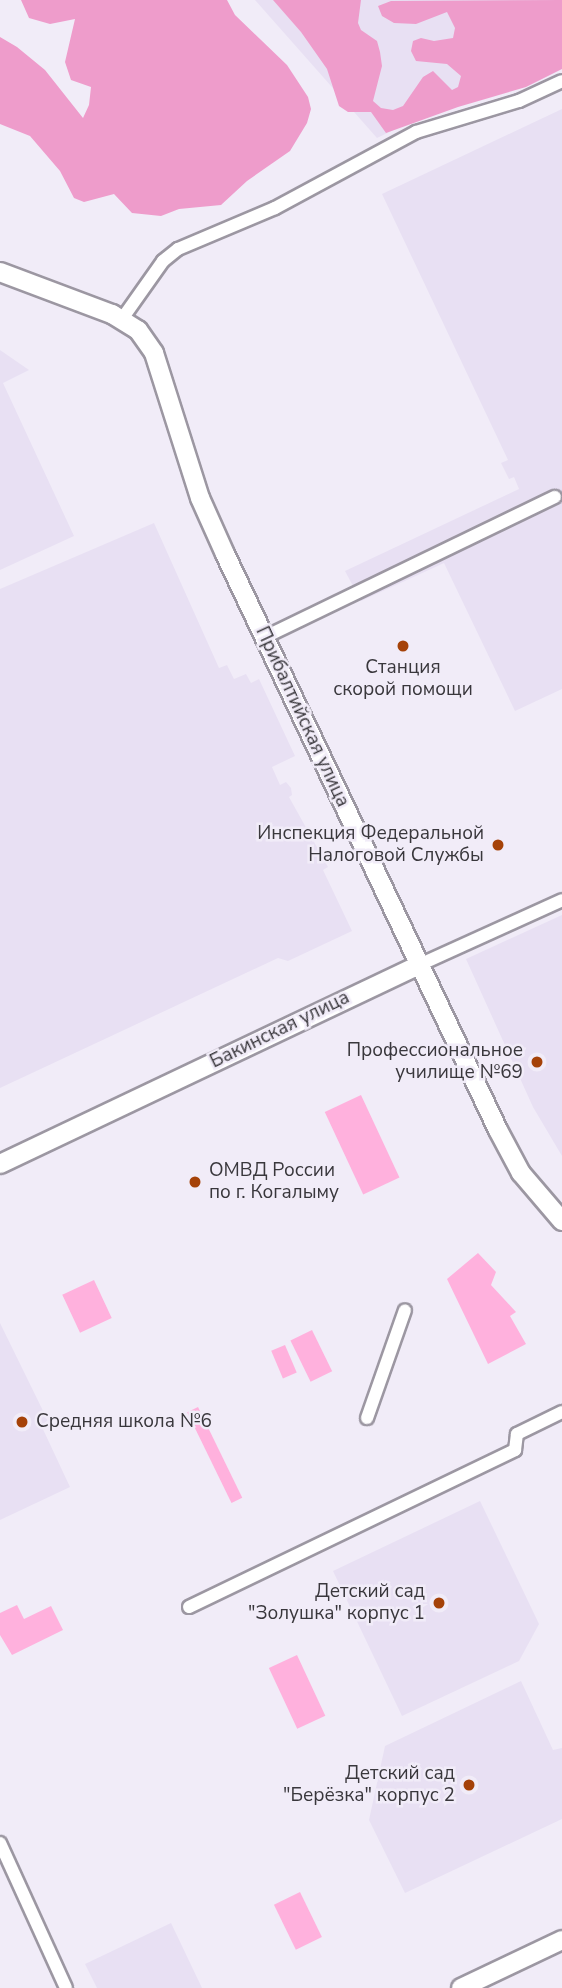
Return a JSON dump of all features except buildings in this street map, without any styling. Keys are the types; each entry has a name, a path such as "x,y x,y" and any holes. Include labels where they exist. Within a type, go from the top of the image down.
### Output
{"street":[{"path":"121,319 163,261 178,250 275,208 416,132 519,101 562,81"},
{"name":"Прибалтийская улица","path":"0,272 79,299 121,319 138,330 154,353 200,498 419,965 510,1155 536,1194 562,1221"},
{"path":"265,637 555,497"},
{"name":"Бакинская улица","path":"0,1164 562,900"},
{"path":"367,1418 405,1310"},
{"path":"189,1607 515,1450 517,1434 562,1412"},
{"path":"0,1843 66,1988"},
{"path":"461,1988 562,1940"}],"shaded area":[{"path":"21,0 227,0 235,15 287,65 308,97 311,109 307,123 290,151 247,181 221,205 179,209 161,216 132,213 114,194 84,202 74,198 60,171 30,136 0,124 0,37 45,70 83,118 89,105 91,87 71,80 65,62 75,19 50,24 29,18"},
{"path":"255,0 562,0 557,51 377,138"},
{"path":"273,0 361,0 358,23 361,30 377,41 380,52 382,66 373,101 381,108 393,110 403,106 423,77 433,71 452,90 458,87 461,76 447,64 416,61 411,51 413,41 421,38 434,41 453,38 455,28 447,12 416,24 394,23 382,16 378,6 391,1 562,0 562,69 526,87 458,107 386,133 371,112 348,112 339,106 327,69 301,32"},
{"path":"562,109 562,689 515,711 444,563 361,601 345,571 519,489 514,477 509,479 501,463 508,460 382,194"},
{"path":"0,350 29,370 3,383 74,536 0,570"},
{"path":"154,523 219,668 227,665 234,679 246,674 251,683 259,679 295,756 272,767 280,785 286,782 291,788 292,795 289,797 328,867 323,870 352,931 288,961 278,958 0,1088 0,589"},
{"name":"Профессиональное училище №69","path":"562,915 562,1156 533,1107 466,959"},
{"path":"361,1095 399,1177 363,1194 325,1112"},
{"path":"478,1253 496,1272 491,1285 516,1312 510,1316 526,1344 488,1364 447,1279"},
{"path":"94,1280 112,1318 80,1333 62,1295"},
{"name":"Средняя школа №6","path":"0,1323 48,1421 41,1425 70,1487 0,1520"},
{"path":"312,1330 332,1371 311,1382 290,1341"},
{"path":"285,1345 297,1373 283,1378 271,1351"},
{"path":"198,1407 242,1498 231,1503 187,1412"},
{"name":"Детский сад \"Золушка\" корпус 1","path":"480,1501 539,1624 519,1661 402,1716 333,1571"},
{"path":"17,1605 24,1619 51,1606 63,1630 12,1655 0,1635 0,1613"},
{"path":"297,1655 325,1716 297,1729 269,1668"},
{"name":"Детский сад \"Берёзка\" корпус 2","path":"521,1681 553,1750 562,1748 562,1819 405,1893 369,1820 385,1746"},
{"path":"300,1892 322,1937 296,1950 274,1905"},
{"path":"171,1923 202,1988 97,1988 85,1964"}],"place":[{"name":"Станция скорой помощи","path":"403,646"},
{"name":"Инспекция Федеральной Налоговой Службы","path":"498,845"},
{"name":"Профессиональное училище №69","path":"537,1062"},
{"name":"ОМВД России по г. Когалыму","path":"195,1182"},
{"name":"Средняя школа №6","path":"22,1422"},
{"name":"Детский сад \"Золушка\" корпус 1","path":"439,1603"},
{"name":"Детский сад \"Берёзка\" корпус 2","path":"469,1785"}]}
